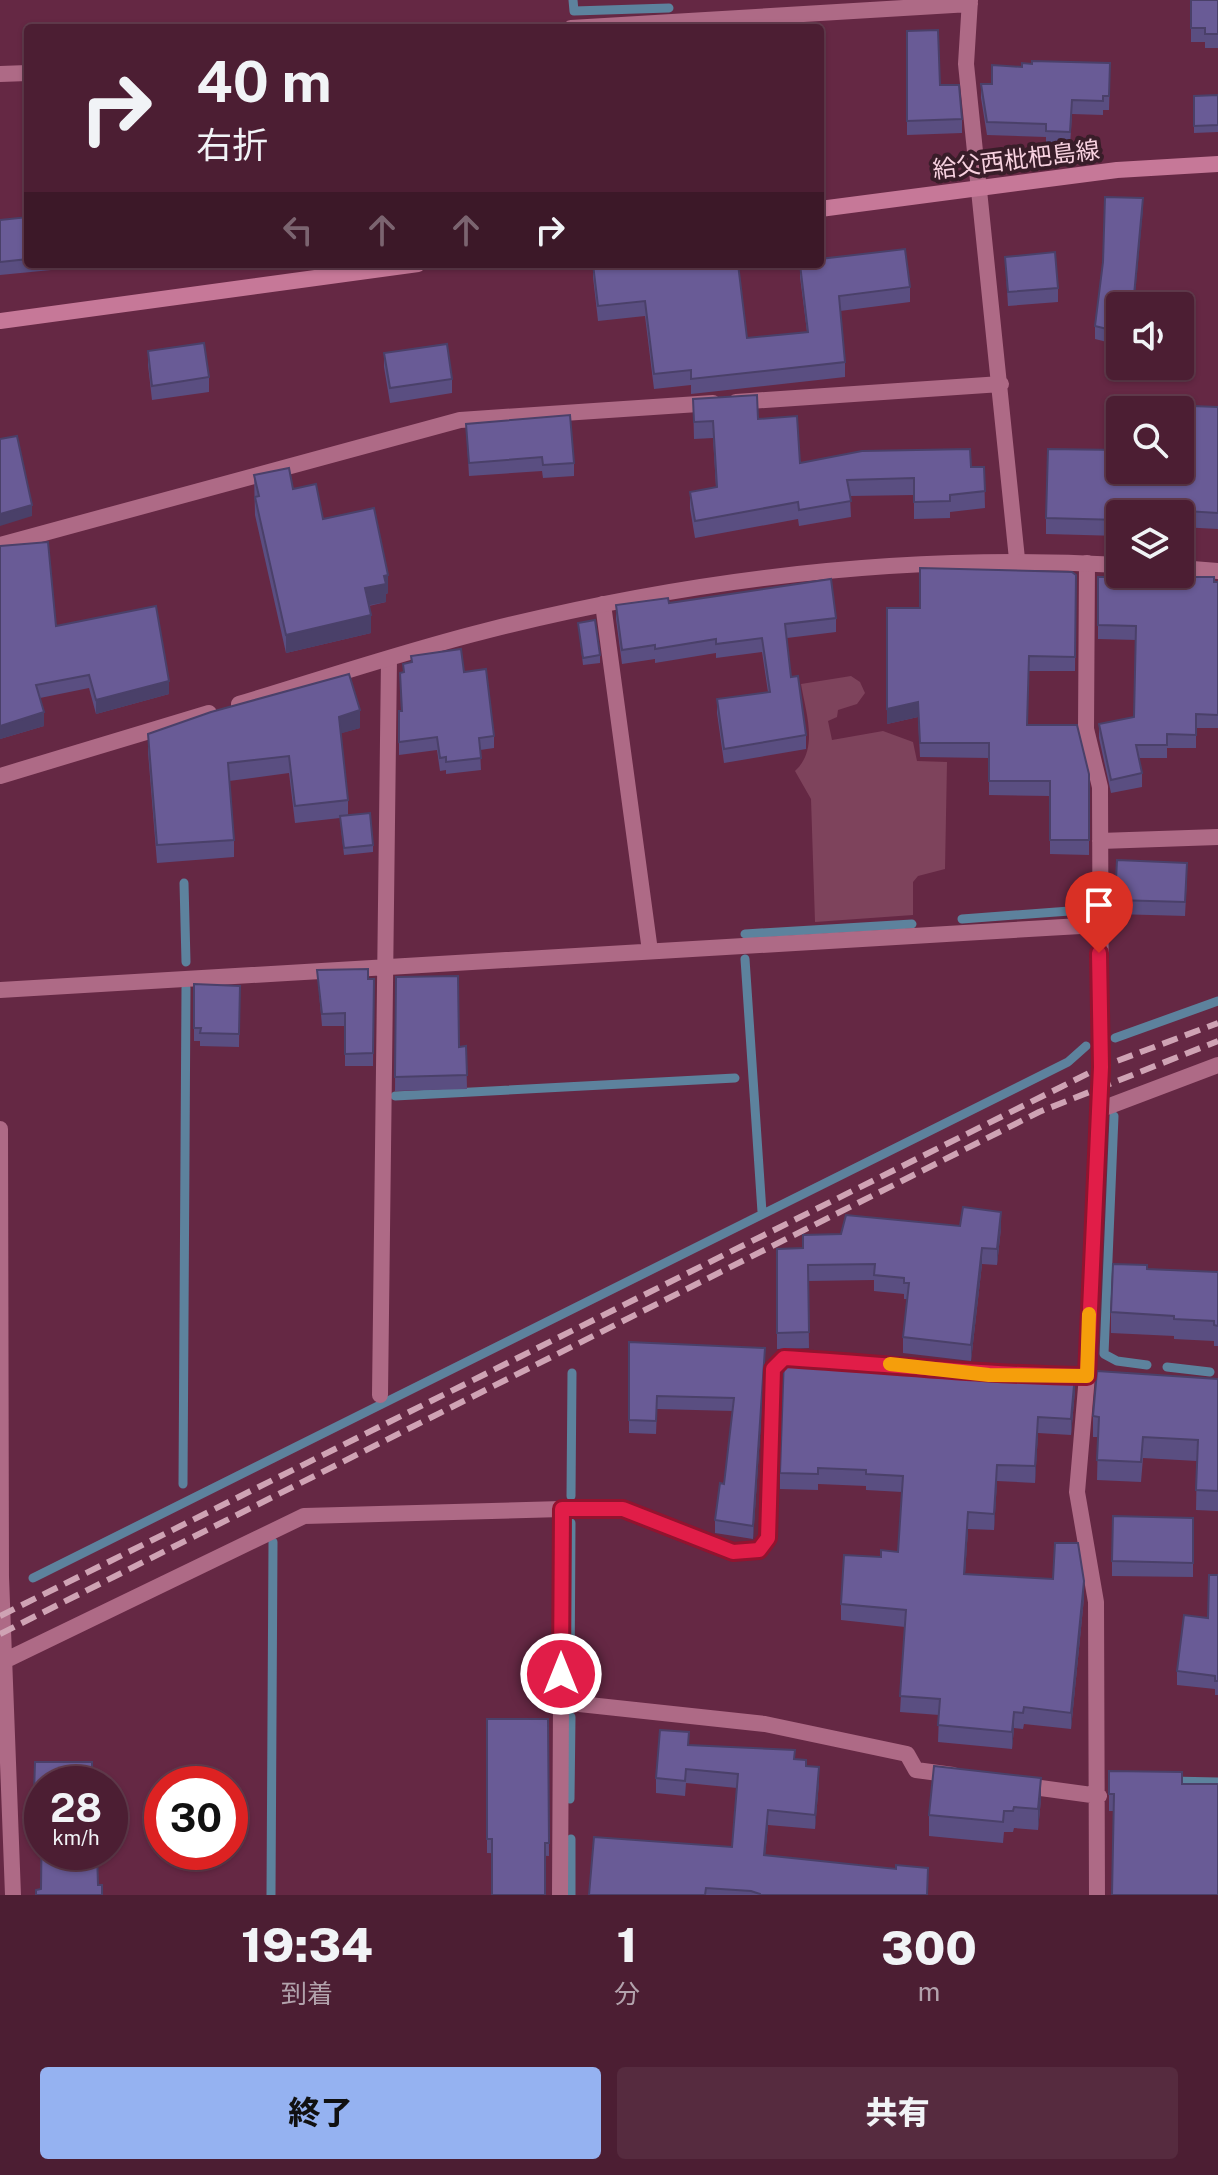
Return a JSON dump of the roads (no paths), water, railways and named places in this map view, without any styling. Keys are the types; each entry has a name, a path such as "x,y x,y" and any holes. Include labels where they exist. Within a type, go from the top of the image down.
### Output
{"main road":[{"name":"給父西枇杷島線","path":"824,208 1117,170 1218,164"},
{"path":"0,321 389,268"}],"street":[{"path":"632,24 970,2 966,64 1017,559"},
{"path":"0,74 24,73"},
{"path":"0,545 460,420 1001,384"},
{"path":"0,776 488,630 684,588 854,566 1017,559 1106,564"},
{"path":"1087,563 1086,729 1100,787 1099,1110 1087,1376 1077,1492 1096,1602 1097,1895"},
{"path":"1194,569 1218,571"},
{"path":"603,604 650,951"},
{"path":"380,1395 389,659"},
{"path":"1100,841 1218,837"},
{"path":"0,990 1098,925"},
{"path":"1099,1110 1218,1065"},
{"path":"0,1129 1,1578 13,1895"},
{"path":"3,1668 304,1516 322,1513 623,1509 733,1552 759,1550 768,1538 773,1369 784,1358 822,1360"},
{"path":"560,1895 562,1509"},
{"path":"561,1702 765,1724 907,1754 916,1770 977,1779"},
{"path":"1007,1783 1099,1796"}],"waterway":[{"path":"573,0 574,11 669,8"},
{"path":"184,883 186,962"},
{"path":"962,919 1083,910"},
{"path":"745,934 912,924"},
{"path":"745,959 762,1212"},
{"path":"183,1484 186,988"},
{"path":"1115,1038 1218,1001"},
{"path":"33,1578 1068,1062 1086,1046"},
{"path":"395,1096 735,1078"},
{"path":"1114,1116 1104,1354 1117,1361 1147,1365"},
{"path":"1167,1367 1210,1372"},
{"path":"571,1496 572,1373"},
{"path":"570,1689 571,1523"},
{"path":"271,1895 273,1542"},
{"path":"570,1799 571,1717"},
{"path":"1170,1781 1218,1782"},
{"path":"571,1839 571,1895"}],"railway":[{"path":"0,1616 1101,1067 1218,1023"},
{"path":"0,1634 1039,1112 1218,1041"}]}
